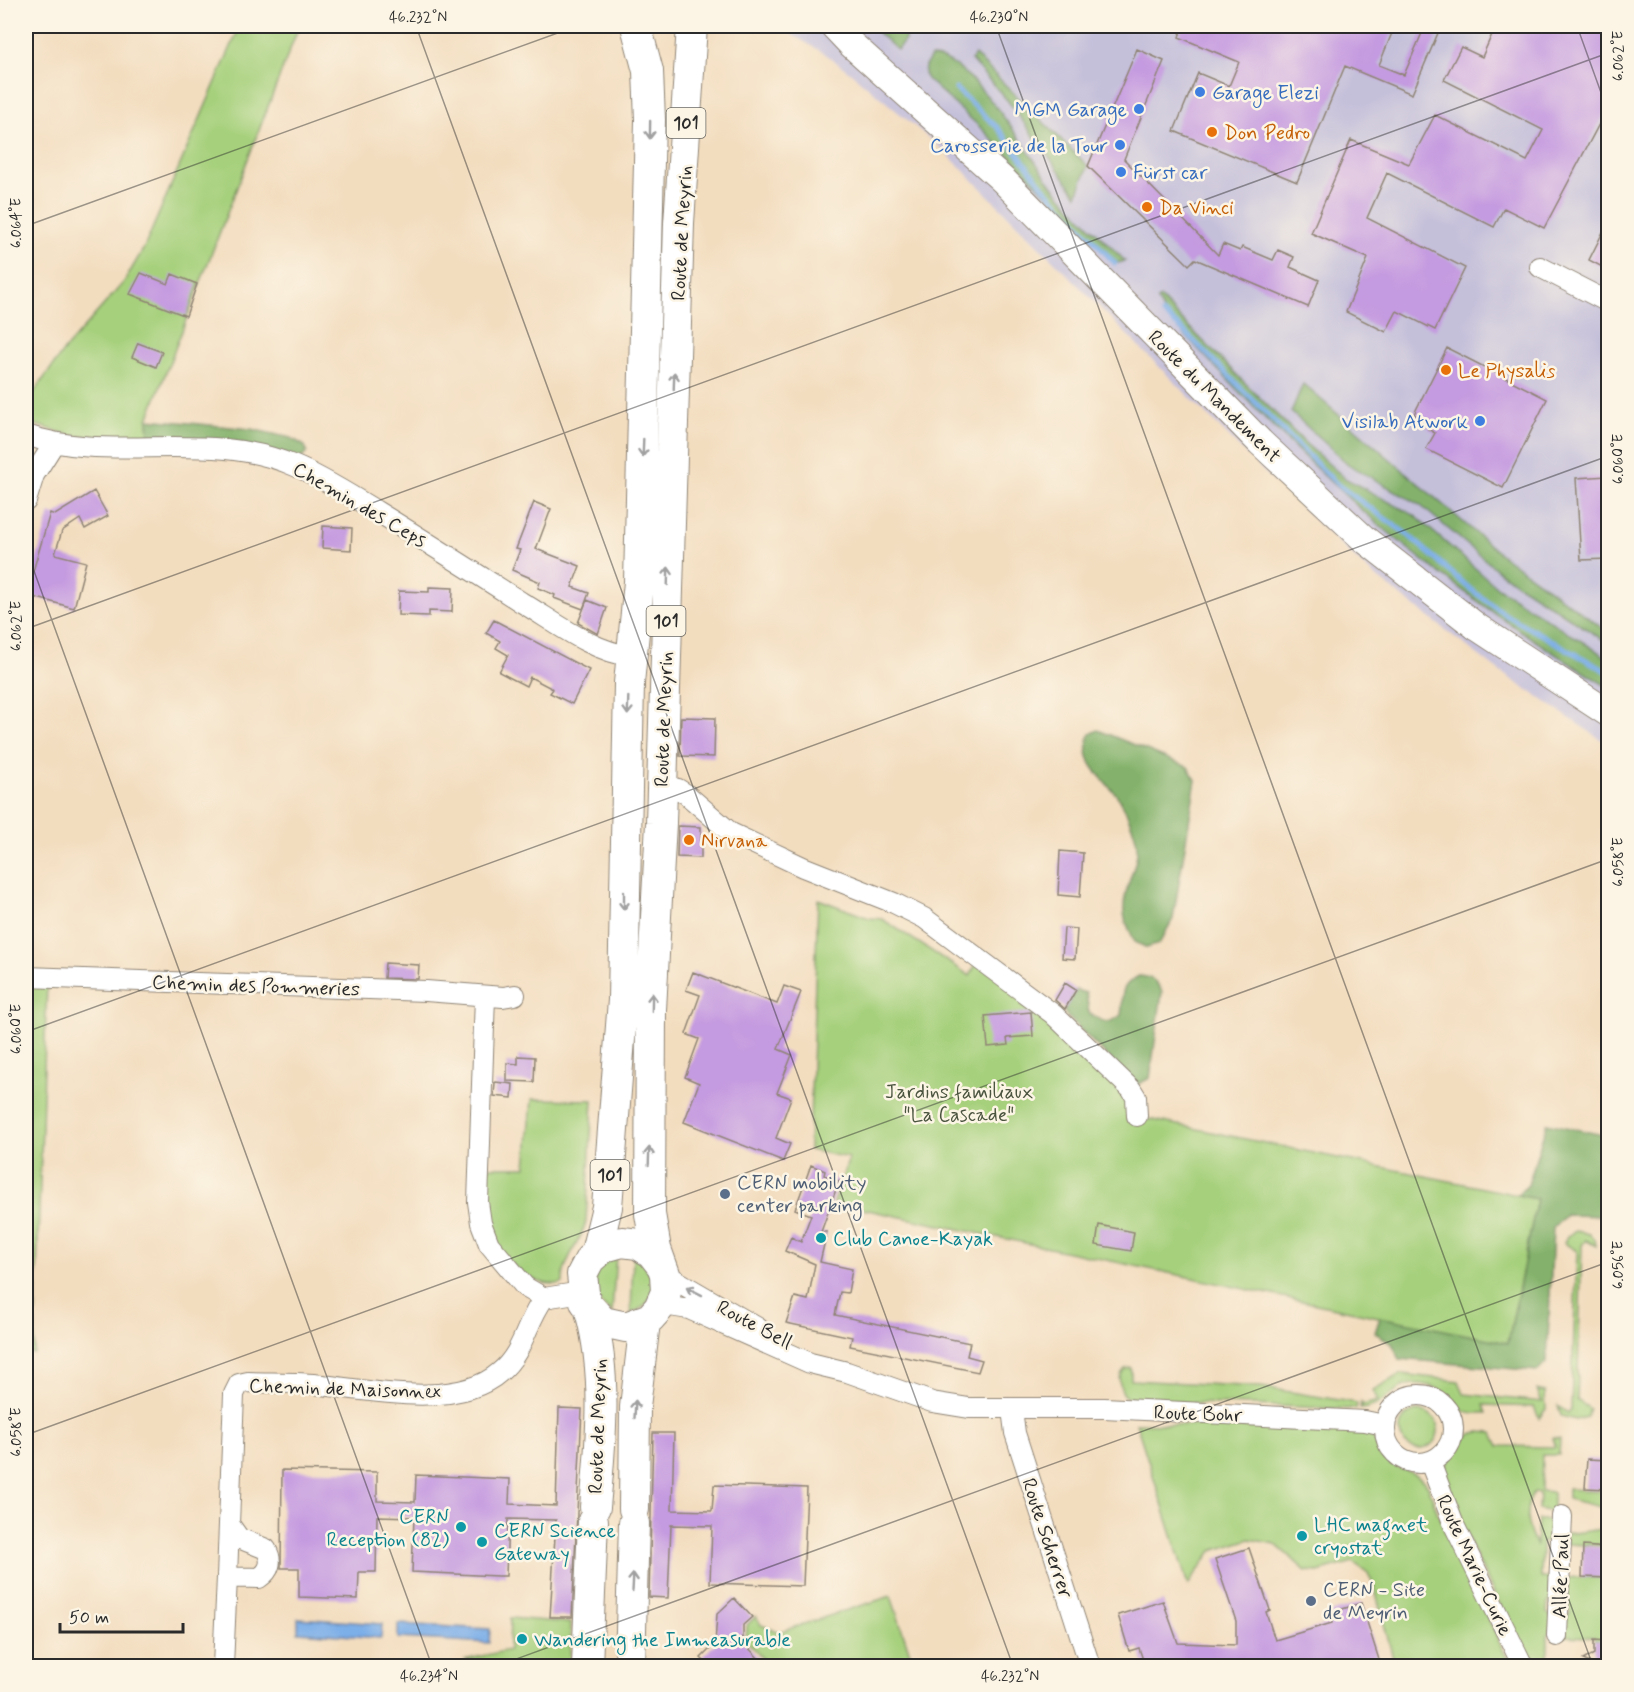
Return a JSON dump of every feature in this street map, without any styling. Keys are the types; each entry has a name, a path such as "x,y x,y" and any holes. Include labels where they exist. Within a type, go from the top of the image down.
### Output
{"main road":[{"name":"Route de Meyrin","path":"587,1666 601,1390 600,1353 586,1301 582,1274 596,1252 608,1207 620,1058 630,656 639,582 650,120 648,71 636,26"},
{"name":"Route de Meyrin","path":"630,1666 635,1407 652,1315 666,1292 664,1270 652,1232 648,1176 654,925 661,788 679,223 692,26"},
{"name":"Route du Mandement","path":"812,26 843,35 1004,181 1252,434 1363,538 1477,627 1608,713"},
{"path":"596,1252 613,1243 630,1242 646,1248 664,1270"},
{"path":"586,1301 603,1322 619,1327 652,1315"}],"street":[{"path":"1540,267 1608,302"},
{"name":"Chemin des Ceps","path":"26,435 53,445 194,446 249,452 284,461 366,505 573,634 617,654 630,656"},
{"path":"26,501 34,475 53,445"},
{"path":"661,788 678,789 686,794 731,833 803,867 894,903 942,930 1053,1014 1131,1089 1136,1097 1137,1116"},
{"name":"Chemin des Pommeries","path":"26,977 426,991 485,996 515,995"},
{"path":"485,996 479,1215 484,1235 496,1255 525,1287 544,1298 586,1301"},
{"name":"Route Bell","path":"664,1270 745,1322 815,1353 847,1372"},
{"name":"Chemin de Maisonnex","path":"223,1666 234,1394 239,1384 248,1382 322,1385 340,1389 424,1394 465,1391 495,1377 512,1361 544,1298"},
{"name":"Route Bell","path":"652,1315 670,1306 689,1309 810,1363 847,1372 932,1402 969,1408 1012,1409"},
{"path":"1425,1395 1436,1399 1451,1416 1453,1427 1448,1449 1430,1462 1418,1464 1396,1456 1389,1448 1384,1425 1394,1405 1403,1398 1425,1395"},
{"name":"Route Bohr","path":"1012,1409 1104,1408 1365,1421 1384,1425"},
{"name":"Route Scherrer","path":"1012,1409 1015,1433 1090,1666"},
{"name":"Route Marie-Curie","path":"1430,1462 1454,1525 1523,1666"},
{"name":"Allée Paul","path":"1557,1636 1562,1516"},
{"path":"227,1577 259,1578 265,1575 270,1562 266,1550 239,1538 229,1524"}],"shaded area":[{"path":"777,26 1608,26 1608,744 1499,671 1371,573 1256,464 941,148 851,73 824,53"}],"green space":[{"path":"240,26 299,26 148,419 149,437 73,436 26,422 26,403 65,349 124,282 144,248"},
{"path":"871,26 888,26 905,36 905,40 897,50"},
{"path":"975,55 1088,166 1077,195 1008,101 971,60"},
{"path":"931,57 946,60 979,87 1058,192 1125,261 1118,263 1112,260 982,129 927,79 924,74 925,66"},
{"path":"1160,298 1306,444 1346,479 1414,515 1498,588 1608,658 1608,687 1466,593 1365,513 1290,443 1166,315 1157,300"},
{"path":"1303,384 1499,553 1608,632 1608,643 1502,574 1420,505 1349,465 1291,412"},
{"path":"148,419 251,429 291,438 305,446 307,452 302,458 220,441 149,437"},
{"path":"1098,730 1188,767 1196,780 1173,919 1159,944 1147,948 1135,942 1124,916 1126,892 1137,854 1135,835 1121,801 1094,768 1087,753 1090,734"},
{"name":"Jardins familiaux \"La Cascade\"","path":"818,899 869,918 882,919 970,976 977,962 1035,1004 1131,1096 1129,1115 1537,1199 1508,1344 834,1203 849,1158 809,1150"},
{"path":"1139,976 1154,980 1162,992 1150,1078 1136,1085 1066,1015 1064,1010 1076,990 1086,993 1089,1013 1105,1022 1112,1021 1121,1015 1124,988"},
{"path":"26,983 47,984 34,1353 26,1353"},
{"path":"532,1099 593,1100 586,1221 565,1267 563,1283 550,1284 536,1281 513,1265 496,1241 487,1215 487,1167 526,1167"},
{"path":"1547,1123 1608,1136 1608,1216 1566,1215 1553,1228 1547,1362 1538,1371 1400,1359 1391,1342 1375,1333 1380,1317 1508,1343 1537,1199 1517,1195 1528,1185"},
{"path":"1576,1231 1589,1234 1595,1239 1596,1246 1586,1240 1582,1245 1577,1400 1590,1409 1587,1417 1576,1420 1561,1416 1558,1406 1568,1413 1571,1409 1577,1251 1564,1243 1567,1236"},
{"path":"616,1255 612,1313 597,1300 595,1272"},
{"path":"633,1255 644,1264 652,1276 653,1290 645,1305 631,1314"},
{"path":"1131,1368 1131,1380 1261,1387 1357,1403 1356,1409 1144,1401 1126,1397 1122,1390 1121,1376 1125,1369"},
{"path":"1401,1374 1459,1381 1464,1394 1542,1402 1537,1390 1545,1392 1546,1409 1539,1418 1534,1407 1484,1405 1487,1413 1470,1413 1458,1407 1435,1388 1418,1384 1402,1387 1377,1405 1360,1409 1361,1402 1363,1405 1378,1401 1373,1390"},
{"path":"1419,1411 1433,1416 1438,1430 1433,1444 1419,1449 1405,1444 1400,1430 1405,1416"},
{"path":"1136,1423 1359,1431 1371,1435 1391,1465 1417,1475 1428,1486 1442,1525 1511,1666 1395,1666 1375,1589 1368,1573 1353,1562 1318,1572 1306,1571 1275,1544 1250,1539 1212,1551 1188,1585"},
{"path":"1478,1432 1493,1433 1499,1446 1555,1447 1552,1438 1560,1439 1559,1455 1542,1455 1541,1491 1553,1492 1553,1512 1538,1509 1539,1493 1534,1492 1527,1512 1528,1525 1536,1545 1538,1520 1552,1520 1551,1541 1542,1542 1541,1578 1554,1578 1554,1596 1548,1602 1547,1613 1554,1619 1548,1636 1548,1666 1531,1666 1471,1545 1447,1484 1446,1466 1451,1453 1466,1437"},
{"path":"1568,1489 1608,1491 1608,1509 1568,1499"},
{"path":"1608,1528 1608,1546 1566,1544 1567,1534"},
{"path":"1565,1578 1608,1578 1608,1641 1595,1641 1594,1637 1563,1636 1564,1619 1570,1613 1570,1604 1564,1596"},
{"path":"891,1596 914,1666 756,1666 763,1659 746,1641 747,1625 756,1616 761,1625 779,1632"},
{"path":"510,1618 571,1623 570,1666 494,1666 480,1661 464,1660 509,1650"}],"water":[{"path":"298,1618 382,1624 381,1638 298,1632"},
{"path":"398,1624 490,1629 489,1643 398,1638"}],"building":[{"path":"1183,26 1374,26 1392,33 1379,65 1404,75 1425,26 1441,26 1412,94 1345,66 1297,182 1174,131 1198,73 1229,86 1239,62 1179,37"},
{"path":"1493,26 1608,26 1608,107 1544,228 1504,208 1494,227 1387,173 1367,218 1465,268 1435,330 1397,311 1386,332 1346,312 1368,258 1311,233 1351,140 1409,164 1435,115 1527,161 1543,130 1444,80 1461,47 1482,57 1493,32"},
{"path":"1137,49 1164,61 1124,159 1218,255 1223,244 1240,251 1242,247 1273,260 1278,250 1294,257 1290,267 1319,280 1308,307 1195,259 1189,265 1088,166"},
{"path":"1608,222 1608,270 1589,260"},
{"path":"141,273 168,284 172,274 197,284 186,316 130,294"},
{"path":"138,343 162,352 156,367 132,357"},
{"path":"1447,348 1547,399 1503,488 1426,449 1435,433 1428,429 1431,423 1414,414"},
{"path":"1608,476 1608,559 1581,560 1576,478"},
{"path":"94,491 108,516 85,529 80,519 62,531 55,554 86,562 74,608 26,595 50,513 55,515"},
{"path":"534,502 551,509 536,549 580,566 572,587 589,593 583,609 554,598 555,595 538,588 540,582 512,570 520,550 516,549"},
{"path":"323,526 352,528 351,550 322,548"},
{"path":"429,587 453,588 452,612 429,611 429,616 398,615 399,591 429,592"},
{"path":"587,600 607,608 598,634 578,623"},
{"path":"494,620 589,670 572,704 550,693 553,689 530,677 526,686 499,672 508,655 496,648 500,641 486,633"},
{"path":"681,717 715,718 714,757 680,756"},
{"path":"678,826 701,827 701,858 677,857"},
{"path":"1060,851 1083,853 1080,897 1058,895"},
{"path":"1064,928 1077,929 1075,959 1062,958"},
{"path":"385,963 419,965 418,979 384,978"},
{"path":"693,972 777,1004 784,986 801,992 778,1049 792,1055 777,1093 791,1098 776,1138 790,1144 783,1161 684,1122 699,1083 685,1077 699,1039 686,1034 700,995 686,990"},
{"path":"1065,983 1076,990 1065,1009 1055,1000"},
{"path":"1031,1012 1033,1036 1007,1038 1008,1045 988,1047 985,1016"},
{"path":"518,1056 535,1057 534,1082 507,1081 507,1063 518,1064"},
{"path":"495,1082 513,1084 512,1098 494,1096"},
{"path":"811,1165 825,1171 824,1175 839,1181 821,1232 827,1232 820,1262 852,1269 848,1293 840,1292 835,1315 970,1343 967,1356 982,1360 978,1372 850,1346 852,1337 786,1323 795,1297 808,1300 815,1264 785,1251 791,1237 801,1242 811,1215 795,1209"},
{"path":"1099,1225 1134,1232 1131,1251 1096,1245"},
{"path":"559,1408 582,1409 572,1617 550,1617 556,1520 508,1519 506,1576 498,1576 412,1572 414,1517 377,1516 376,1572 359,1572 358,1599 299,1597 299,1568 281,1568 282,1470 377,1472 377,1501 415,1502 416,1475 510,1479 509,1504 556,1506"},
{"path":"653,1433 674,1433 672,1510 712,1511 714,1485 807,1488 803,1586 710,1583 712,1526 671,1525 668,1598 649,1597"},
{"path":"1587,1459 1608,1460 1608,1489 1585,1488"},
{"path":"1583,1546 1608,1548 1608,1578 1582,1577"},
{"path":"1249,1548 1270,1610 1266,1612 1275,1640 1332,1623 1330,1613 1361,1603 1381,1666 1145,1666 1139,1648 1129,1651 1118,1615 1163,1601 1178,1643 1236,1645 1236,1621 1215,1559"},
{"path":"734,1598 752,1617 743,1625 743,1642 759,1659 751,1666 709,1666 701,1658 715,1644 717,1614"},
{"path":"1594,1640 1608,1641 1608,1666 1597,1666 1583,1660 1594,1654"}],"waterway":[{"path":"956,89 998,128 1045,189 1115,263"},
{"path":"1163,313 1186,333 1338,485 1408,535 1470,589 1506,615 1608,672"}],"place":[{"name":"Garage Elezi","path":"1200,92"},
{"name":"MGM Garage","path":"1139,109"},
{"name":"Don Pedro","path":"1212,132"},
{"name":"Carosserie de la Tour","path":"1120,145"},
{"name":"Fürst car","path":"1121,172"},
{"name":"Da Vinci","path":"1147,207"},
{"name":"Le Physalis","path":"1446,370"},
{"name":"Visilab Atwork","path":"1480,421"},
{"name":"Nirvana","path":"689,840"},
{"name":"CERN mobility center parking","path":"725,1194"},
{"name":"Club Canoe-Kayak","path":"821,1238"},
{"name":"CERN Reception (82)","path":"461,1527"},
{"name":"LHC magnet cryostat","path":"1302,1536"},
{"name":"CERN Science Gateway","path":"482,1542"},
{"name":"CERN - Site de Meyrin","path":"1311,1601"},
{"name":"Wandering the Immeasurable","path":"522,1639"}]}
